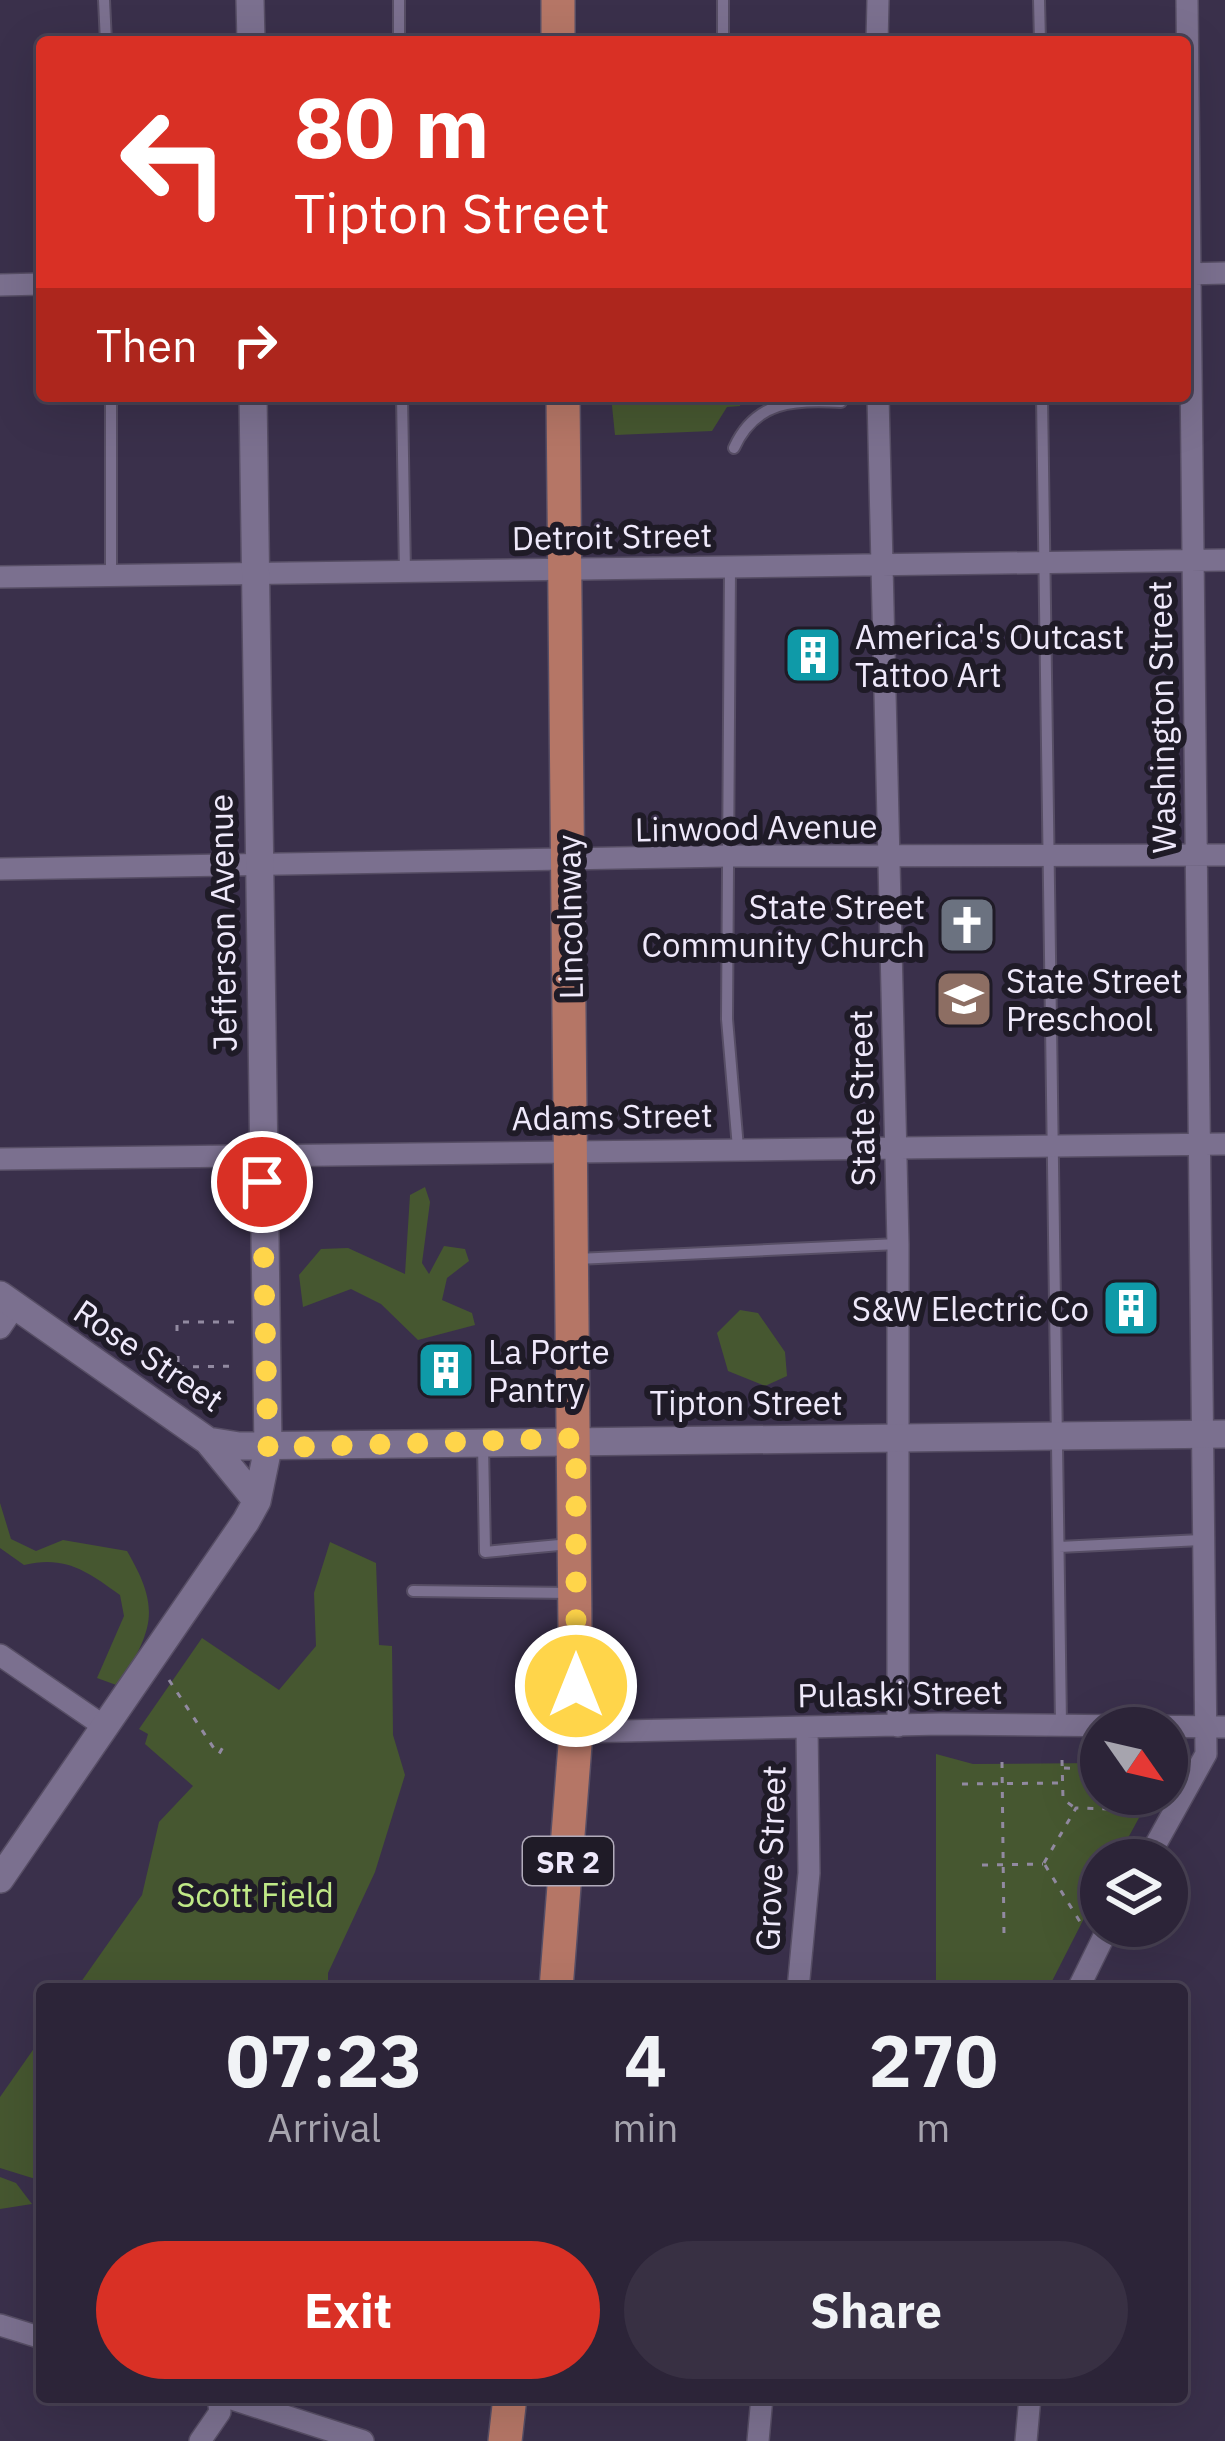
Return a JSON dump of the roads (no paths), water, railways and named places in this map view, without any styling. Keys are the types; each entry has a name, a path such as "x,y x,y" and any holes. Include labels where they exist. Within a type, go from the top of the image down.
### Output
{"main road":[{"path":"558,0 558,36"},
{"name":"Lincolnway","path":"563,402 576,1438"},
{"name":"SR 2","path":"556,1983 576,1732 576,1438"},
{"path":"506,2441 509,2403"}],"street":[{"path":"250,0 251,36"},
{"path":"877,36 878,0"},
{"name":"Washington Street","path":"1187,0 1187,36"},
{"path":"1191,274 1225,273"},
{"path":"0,285 36,284"},
{"name":"Jefferson Avenue","path":"254,402 256,867 268,1448 256,1501"},
{"name":"State Street","path":"878,402 898,1244 897,1438"},
{"name":"Washington Street","path":"1159,1839 1199,1772 1215,1726 1201,1540 1213,1434 1198,1144 1189,402"},
{"name":"Detroit Street","path":"0,577 1225,560"},
{"name":"Linwood Avenue","path":"0,869 728,856 1225,855"},
{"name":"Adams Street","path":"0,1159 1225,1144"},
{"name":"Rose Street","path":"5,1310 208,1441 268,1448"},
{"name":"Tipton Street","path":"268,1448 576,1438 1213,1434"},
{"path":"897,1438 898,1726"},
{"path":"0,1879 256,1501 208,1441"},
{"path":"0,1655 105,1727"},
{"name":"Pulaski Street","path":"576,1732 1215,1726"},
{"name":"Grove Street","path":"799,1983 809,1873 807,1728"},
{"path":"1081,1983 1098,1947"},
{"path":"0,2325 36,2336"},
{"path":"200,2441 221,2403"},
{"path":"241,2403 361,2441"},
{"path":"758,2441 761,2403"},
{"path":"1025,2441 1029,2403"}],"lane":[{"path":"104,0 106,36"},
{"path":"399,0 399,36"},
{"path":"723,0 723,36"},
{"path":"1039,0 1040,36"},
{"path":"111,402 111,576"},
{"path":"402,402 405,574"},
{"path":"734,448 743,427 768,407 797,402"},
{"path":"1042,402 1060,1724"},
{"path":"730,568 727,1019 738,1148"},
{"path":"574,1259 898,1244"},
{"path":"482,1442 485,1552 576,1544"},
{"path":"1059,1547 1201,1540"},
{"path":"413,1591 576,1593"}],"place":[{"name":"America's Outcast Tattoo Art","path":"813,655"},
{"name":"State Street Community Church","path":"967,925"},
{"name":"State Street Preschool","path":"964,999"},
{"name":"S&W Electric Co","path":"1131,1308"},
{"name":"La Porte Pantry","path":"446,1370"}],"park label":[{"name":"Scott Field","path":"255,1894"}]}
